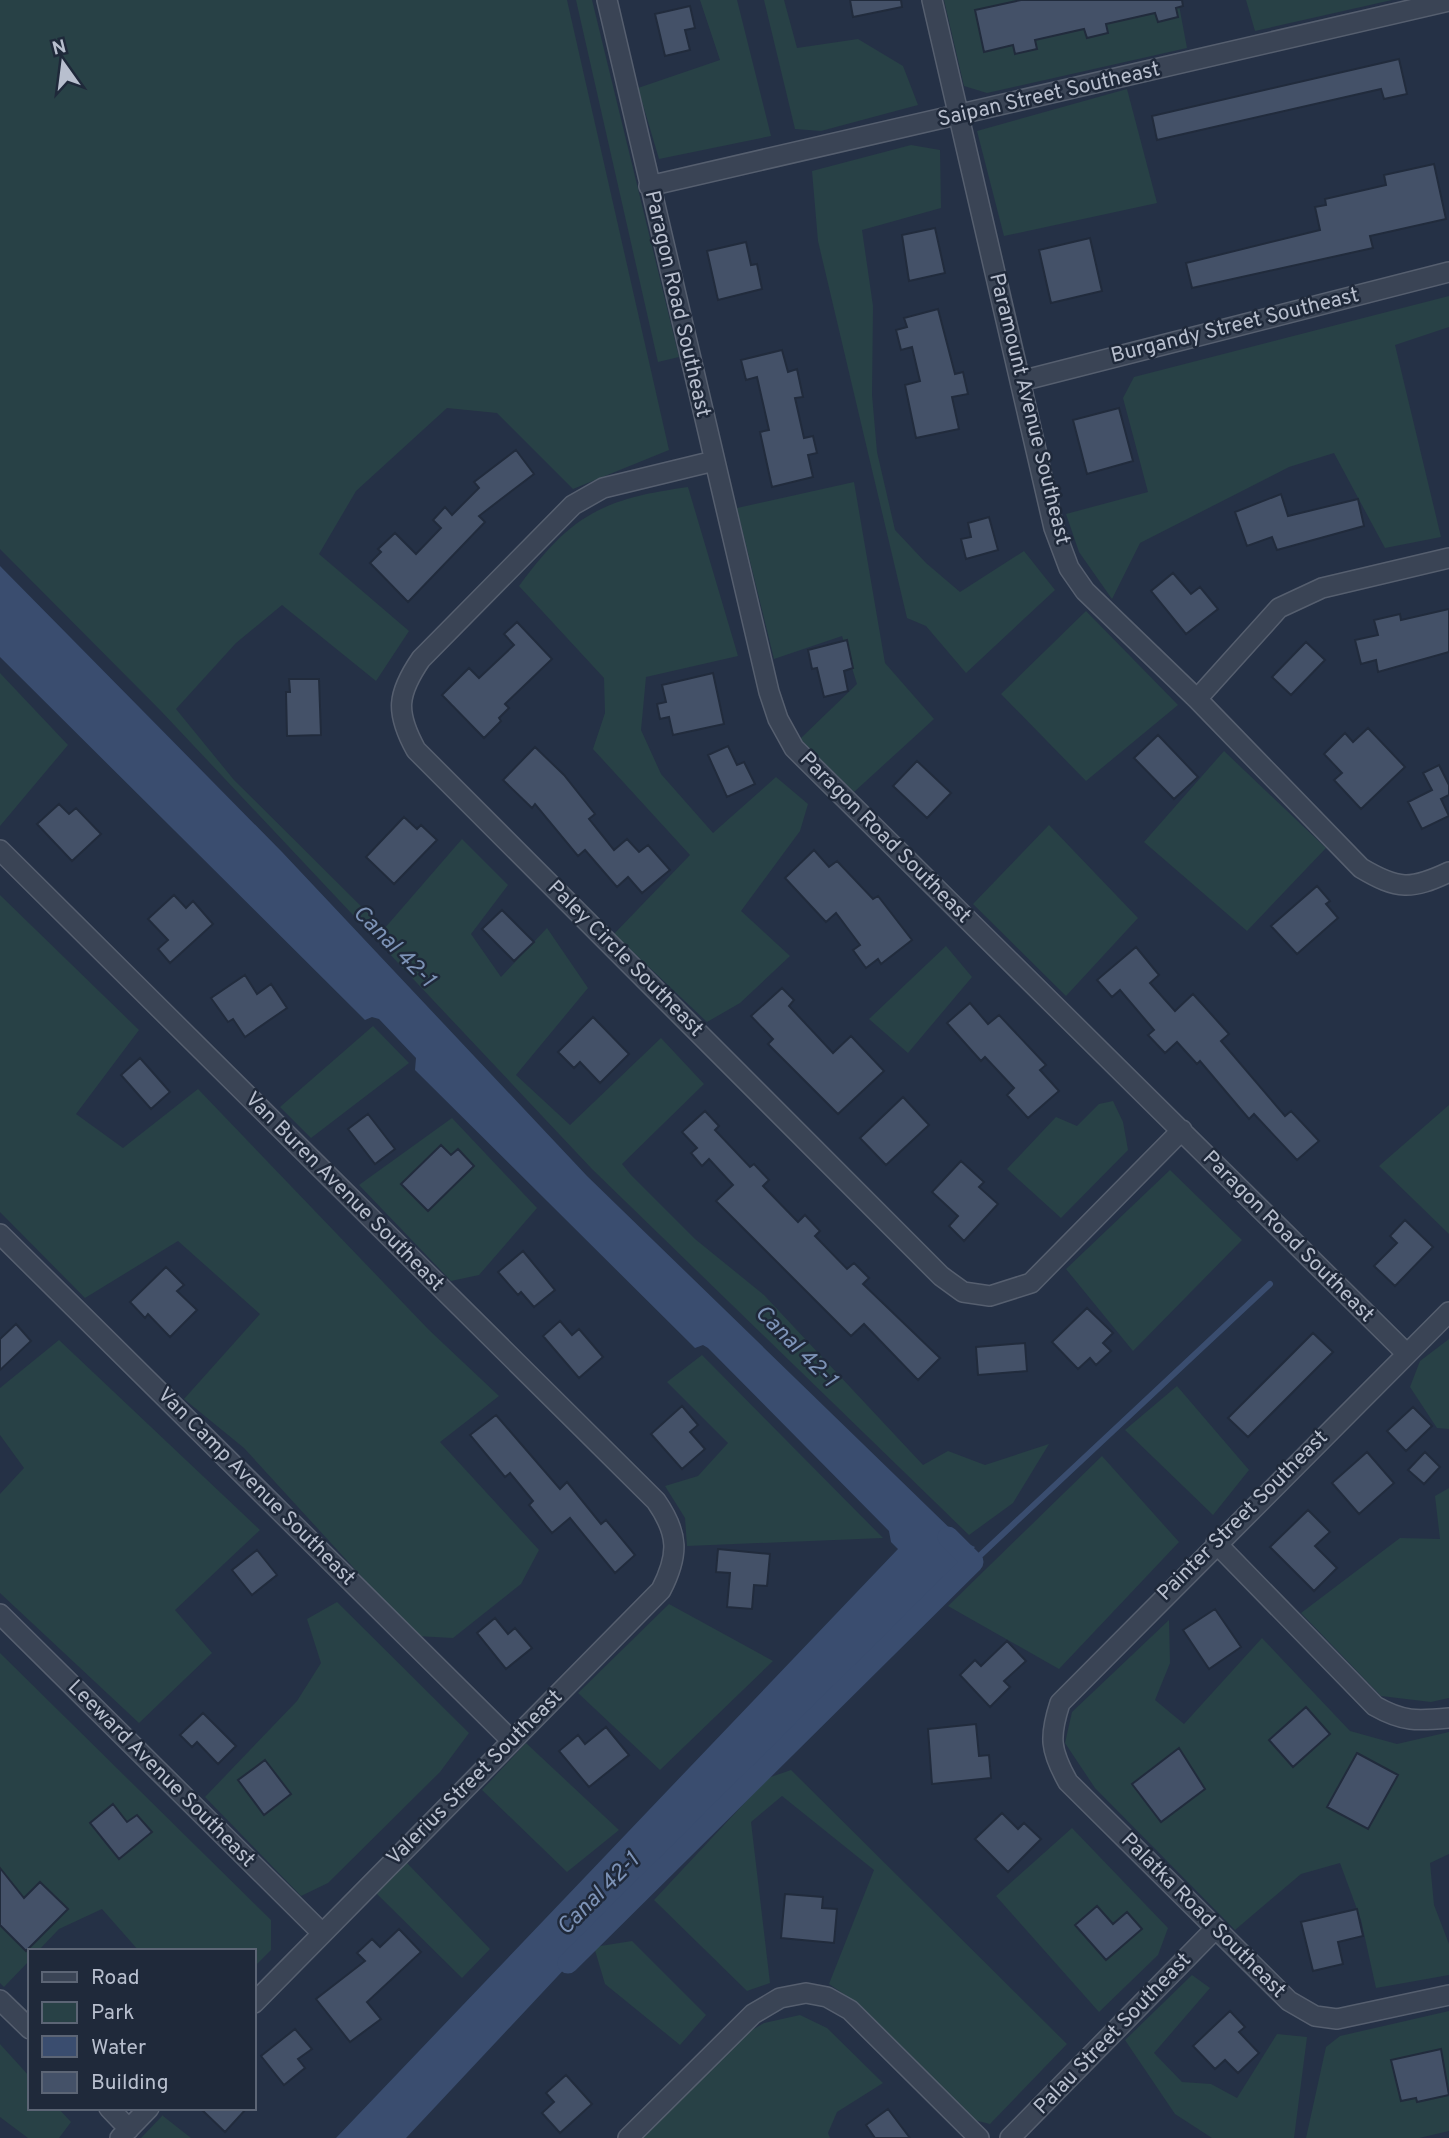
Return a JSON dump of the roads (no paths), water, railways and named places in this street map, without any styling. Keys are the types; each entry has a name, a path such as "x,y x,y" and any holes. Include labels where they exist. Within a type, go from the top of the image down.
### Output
{"street":[{"name":"Paragon Road Southeast","path":"607,0 769,692 778,719 794,748 1406,1353"},
{"name":"Paramount Avenue Southeast","path":"932,0 1054,528 1069,568 1084,591 1197,699 1361,868 1382,880 1403,887 1424,883 1449,872"},
{"name":"Saipan Street Southeast","path":"649,186 1449,1"},
{"name":"Burgandy Street Southeast","path":"1021,381 1449,272"},
{"name":"Paley Circle Southeast","path":"715,461 603,488 573,505 422,659 405,682 401,708 404,727 416,750 941,1276 964,1292 990,1296 1031,1283 1182,1130"},
{"path":"1197,699 1279,608 1322,588 1449,558"},
{"name":"Van Buren Avenue Southeast","path":"0,850 656,1501 668,1518 673,1542"},
{"name":"Van Camp Avenue Southeast","path":"0,1234 511,1740"},
{"name":"Painter Street Southeast","path":"1051,1730 1060,1703 1216,1543 1449,1312"},
{"name":"Valerius Street Southeast","path":"256,2001 661,1590 674,1564 673,1542"},
{"path":"1216,1543 1375,1706 1398,1719 1421,1721 1449,1718"},
{"name":"Leeward Avenue Southeast","path":"0,1614 322,1933"},
{"name":"Palatka Road Southeast","path":"1051,1730 1054,1757 1068,1782 1289,2001 1315,2016 1337,2019 1449,1995"},
{"name":"Palau Street Southeast","path":"1010,2138 1215,1929"},
{"path":"628,2138 753,2014 780,1998 806,1993 827,1997 850,2010 979,2138"},
{"path":"0,2000 28,2027"},
{"path":"110,2110 125,2133 147,2110"}],"water":[{"path":"0,566 282,852 587,1176 964,1542 975,1547 587,1941 586,1946 406,2138 336,2138 898,1549 891,1542 889,1531 708,1348 703,1345 695,1348 415,1070 416,1058 379,1019 372,1017 365,1020 0,657"}],"waterway":[{"path":"973,1562 1270,1284"},
{"name":"Canal 42-1","path":"568,1963 973,1562 948,1537"}]}
